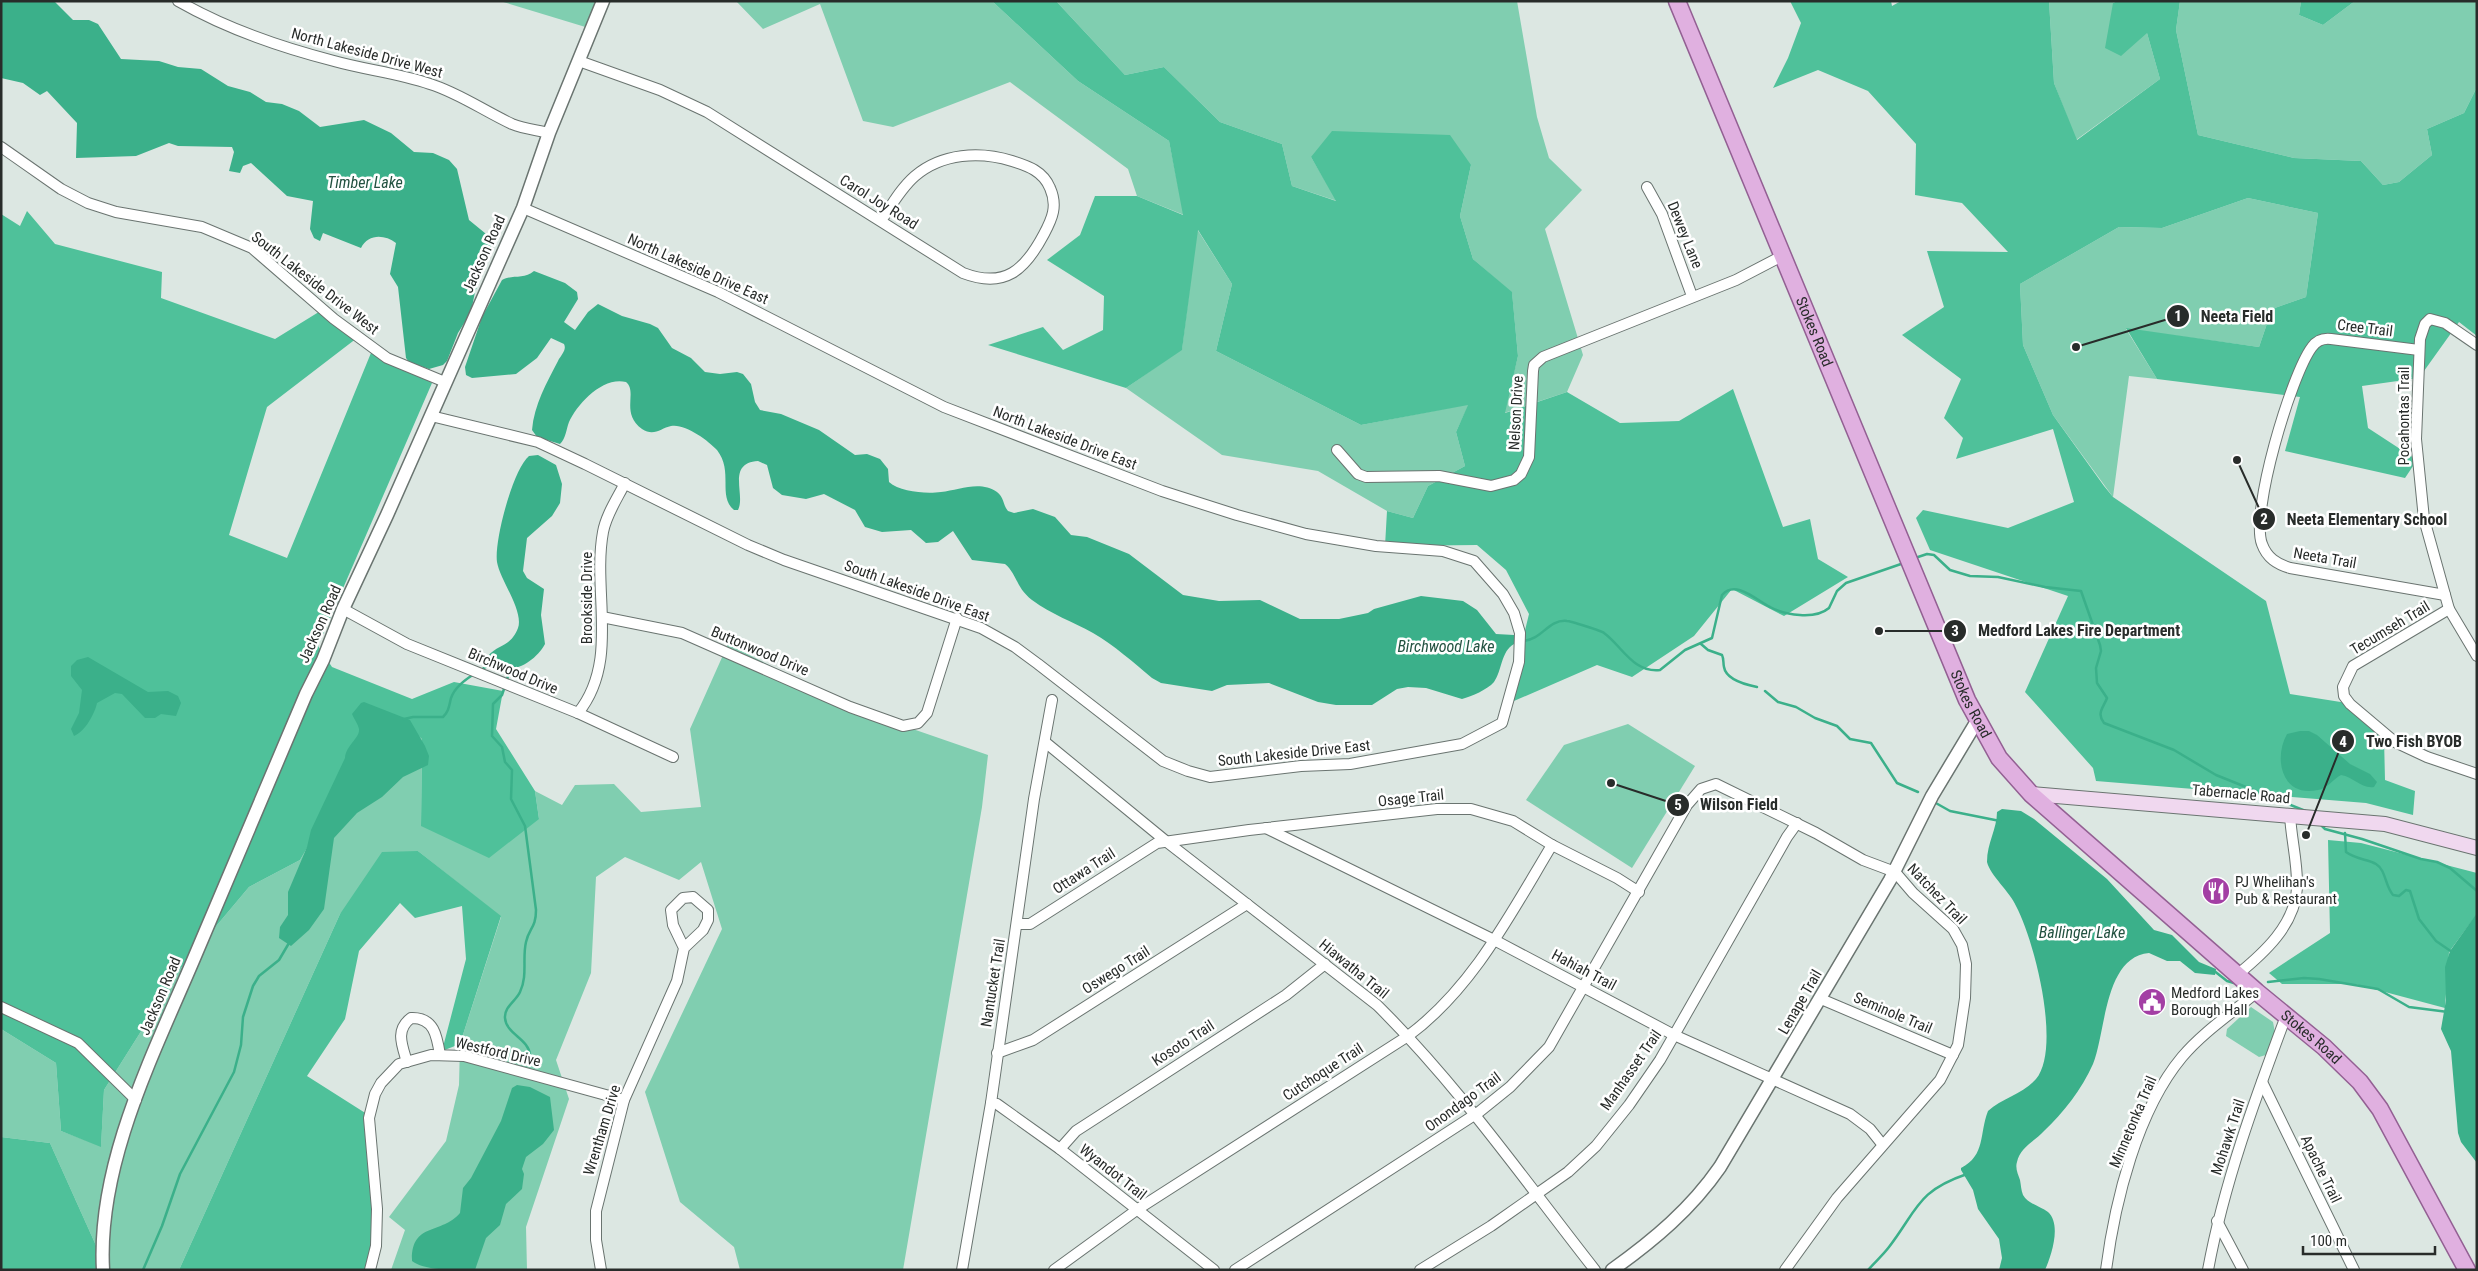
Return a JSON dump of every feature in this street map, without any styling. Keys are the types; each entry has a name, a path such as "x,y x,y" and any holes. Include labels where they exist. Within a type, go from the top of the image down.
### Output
{"main road":[{"name":"Stokes Road","path":"1677,1 1977,720 1999,758 2030,794 2237,975 2337,1058 2375,1102 2468,1270"},
{"name":"Tabernacle Road","path":"2030,794 2290,814 2386,824 2477,848"}],"street":[{"name":"North Lakeside Drive West","path":"178,1 224,25 261,40 334,61 397,73 439,87 512,123 549,133"},
{"name":"Jackson Road","path":"103,1270 103,1236 108,1192 120,1146 136,1100 343,609 523,208 549,133 603,1"},
{"name":"Carol Joy Road","path":"579,61 660,90 707,112 963,274 989,280 1015,272 1025,264 1053,217 1054,201 1050,187 1042,175 1029,166 992,154 954,157 925,170 908,185 881,221"},
{"name":"South Lakeside Drive West","path":"1,147 61,189 88,202 116,212 202,227 252,248 334,319 387,358 445,382"},
{"name":"Dewey Lane","path":"1647,186 1662,214 1692,296"},
{"name":"North Lakeside Drive East","path":"523,208 718,292 944,407 1162,491 1237,515 1306,534 1376,546 1443,551 1474,561 1497,585 1514,613 1520,633 1520,653 1507,704"},
{"name":"Nelson Drive","path":"1337,450 1358,474 1366,477 1439,476 1491,486 1514,480 1524,470 1529,457 1533,371 1537,362 1543,357 1743,277 1782,256"},
{"name":"Pocahontas Trail","path":"2477,345 2445,322 2430,319 2422,331 2419,350 2416,439 2424,519 2449,610 2477,656"},
{"name":"Cree Trail","path":"2297,376 2312,346 2322,338 2419,350"},
{"name":"Neeta Trail","path":"2297,376 2281,423 2268,474 2260,528 2260,538 2268,555 2274,561 2290,568 2445,594"},
{"name":"South Lakeside Drive East","path":"431,416 550,447 748,545 784,560 957,618 981,628 1023,652 1163,761 1210,777 1302,766 1350,764 1462,744 1499,726 1502,723 1507,704"},
{"name":"Brookside Drive","path":"578,713 591,691 602,658 600,586 602,534 609,513 625,484"},
{"name":"Birchwood Drive","path":"343,609 407,644 578,713 673,757"},
{"name":"Tecumseh Trail","path":"2449,610 2354,666 2343,687 2344,696 2350,704 2395,742 2427,757 2477,774"},
{"name":"Buttonwood Drive","path":"602,617 682,633 850,707 902,725 918,723 927,713 957,618"},
{"name":"Nantucket Trail","path":"962,1270 998,1053 1031,817 1052,700"},
{"name":"Lenape Trail","path":"1612,1270 1675,1221 1703,1190 1720,1167 1895,872 1935,791 1977,720"},
{"name":"Hiawatha Trail","path":"1045,742 1167,842 1377,1006 1408,1036 1596,1270"},
{"name":"Natchez Trail","path":"1701,789 1716,784 1797,823 1863,860 1895,872 1913,893 1947,922 1962,945 1968,973 1958,1045 1936,1085 1882,1144 1812,1230 1788,1268"},
{"name":"Onondago Trail","path":"1235,1270 1473,1115 1510,1087 1549,1047 1639,892 1674,825 1701,789"},
{"name":"Osage Trail","path":"1167,842 1266,828 1437,809 1470,809 1513,821 1552,845 1639,892"},
{"path":"2237,975 2253,962 2272,941 2292,912 2296,879 2290,814"},
{"name":"Manhasset Trail","path":"1420,1270 1491,1226 1534,1193 1568,1172 1596,1146 1644,1084 1674,1035 1787,836 1797,823"},
{"name":"Hahiah Trail","path":"1266,828 1585,986 1674,1035 1850,1114 1870,1128 1882,1144"},
{"name":"Ottawa Trail","path":"1017,924 1030,924 1146,849 1167,842"},
{"name":"Cutchoque Trail","path":"1054,1270 1138,1209 1408,1036 1430,1019 1455,993 1494,940 1552,845"},
{"path":"693,897 708,910 708,920 703,930 684,948 673,925 671,910 683,898 693,897"},
{"name":"Oswego Trail","path":"998,1053 1033,1040 1247,904"},
{"name":"Wrentham Drive","path":"601,1270 596,1240 596,1211 603,1176 624,1100 677,981 684,948"},
{"name":"Kosoto Trail","path":"1060,1149 1076,1131 1286,995 1325,964"},
{"name":"Minnetonka Trail","path":"2106,1270 2120,1194 2135,1149 2160,1091 2183,1055 2204,1035 2257,992"},
{"name":"Seminole Trail","path":"1821,999 1953,1055"},
{"path":"1,1007 78,1044 136,1100"},
{"name":"Mohawk Trail","path":"2208,1270 2217,1221 2262,1082 2286,1016"},
{"path":"407,1062 400,1037 402,1028 411,1018 419,1018 428,1022 437,1036 440,1055"},
{"name":"Westford Drive","path":"370,1270 376,1246 377,1209 369,1118 374,1094 381,1083 399,1064 420,1057 440,1055 464,1056 624,1100"},
{"name":"Apache Trail","path":"2262,1082 2354,1270"},
{"name":"Wyandot Trail","path":"990,1103 997,1104 1060,1149 1214,1270"},
{"path":"2217,1221 2243,1270"}],"shaded area":[{"path":"500,1 604,1 592,29"},
{"path":"736,1 992,1 1078,81 1169,141 1184,215 1137,196 1128,169 1010,82 893,127 863,121 820,4 763,29"},
{"path":"992,1 1056,1 1125,75 1164,67 1220,122 1282,144 1292,186 1336,201 1311,157 1332,131 1450,135 1471,165 1460,216 1473,259 1512,292 1518,356 1505,413 1567,392 1620,423 1679,421 1733,389 1783,527 1810,519 1818,559 1848,577 1784,616 1732,589 1694,636 1632,677 1597,665 1507,704 1529,614 1506,570 1477,545 1385,546 1387,511 1413,518 1428,486 1465,466 1456,432 1468,405 1361,425 1216,351 1232,284 1198,230 1182,350 1126,388 988,345 1043,327 1063,350 1103,330 1104,296 1047,260 1080,235 1095,196 1137,196 1183,215 1169,141 1078,81"},
{"path":"1056,1 1517,1 1537,117 1549,158 1582,190 1545,229 1583,355 1567,392 1504,413 1518,356 1512,293 1473,259 1460,216 1471,165 1311,157 1337,201 1292,186 1282,144 1220,122 1164,67 1125,75"},
{"path":"1790,1 1891,1 1892,6 1901,1 2049,1 2054,83 2077,140 2160,79 2147,33 2121,56 2105,48 2113,3 2117,1 2180,1 2176,30 2198,135 2294,158 2361,161 2383,185 2399,182 2432,155 2427,129 2464,113 2477,87 2477,336 2459,322 2419,378 2362,386 2368,428 2417,460 2405,478 2285,451 2300,397 2157,379 2126,328 2259,347 2272,309 2306,297 2318,213 2248,198 2162,228 2119,227 2020,284 2023,345 2053,415 2104,486 2113,497 2266,601 2290,694 2347,703 2384,738 2385,780 2415,791 2413,815 2366,803 2096,781 2093,768 2025,692 2068,596 1930,550 1916,518 1923,510 2008,528 2074,502 2053,429 1956,459 1963,438 1944,418 1961,379 1902,335 1944,307 1927,251 2008,252 1962,203 1915,195 1916,144 1868,91 1818,70 1773,88 1788,58 1801,23"},
{"path":"2049,1 2116,1 2113,3 2147,33 2160,79 2076,140 2054,83"},
{"path":"2180,1 2301,1 2299,15 2323,25 2355,1 2477,1 2477,87 2464,113 2427,129 2432,155 2399,182 2383,185 2361,161 2294,158 2198,135 2176,30"},
{"path":"2301,1 2355,1 2323,25 2299,15"},
{"path":"2248,198 2318,213 2306,297 2272,309 2259,347 2126,329 2157,379 2129,376 2113,497 2053,415 2023,345 2020,284 2119,227 2162,228"},
{"path":"27,211 55,244 162,272 161,298 275,339 322,310 357,338 267,407 229,535 287,558 373,348 432,383 318,646 332,667 412,699 454,682 503,691 496,729 535,791 539,819 489,858 421,826 422,739 388,712 300,860 249,887 181,968 104,1090 101,1147 61,1131 56,1063 1,1029 1,214 20,226"},
{"path":"1197,229 1232,284 1216,351 1361,425 1469,404 1456,432 1465,466 1428,486 1413,518 1387,511 1318,471 1222,455 1126,388 1182,349"},
{"path":"728,644 852,708 988,755 982,807 903,1270 740,1270 734,1247 680,1202 645,1092 722,929 701,862 679,880 625,857 596,877 591,973 556,1060 569,1099 526,1227 527,1270 391,1270 405,1230 389,1217 446,1141 459,1085 460,1044 501,917 418,851 340,914 179,1270 107,1270 50,1143 1,1137 1,1029 56,1063 61,1131 101,1146 104,1090 181,968 249,887 300,860 388,712 422,739 421,826 539,819 535,791 562,805 575,785 614,784 641,812 701,807 690,729"},
{"path":"1628,724 1695,766 1632,868 1526,800 1564,745"},
{"path":"2328,840 2361,843 2477,873 2477,914 2449,952 2445,1008 2355,984 2282,984 2269,973 2330,933"},
{"path":"418,851 501,916 460,1044 442,1051 466,959 462,906 415,918 400,903 359,951 345,1019 307,1076 370,1116 376,1234 367,1270 179,1270 340,914 382,852"},
{"path":"2251,1007 2273,1022 2275,1033 2266,1055 2259,1057 2226,1036 2227,1029"},
{"path":"1,1137 50,1143 107,1270 1,1270"}],"water":[{"name":"Timber Lake","path":"1,1 54,1 73,20 89,20 98,24 121,59 159,61 178,67 201,69 228,86 250,92 266,102 282,104 299,111 320,127 364,120 391,133 414,152 433,153 449,160 457,169 469,220 491,238 491,251 475,292 471,312 458,333 447,361 443,365 429,369 409,362 406,358 398,287 390,274 396,243 386,238 377,237 368,240 361,248 323,233 320,241 314,238 310,229 313,201 287,196 251,163 243,166 240,173 229,171 234,152 232,147 178,146 169,143 136,156 76,158 77,123 47,91 40,95 23,83 1,78"},
{"name":"Birchwood Lake","path":"534,271 565,283 577,292 578,299 564,322 575,330 588,312 598,304 622,316 650,324 658,328 672,348 691,358 705,372 720,374 737,372 743,374 751,384 755,402 760,410 781,414 819,430 855,455 867,454 880,459 888,469 889,482 900,488 928,493 977,486 990,488 999,494 1008,511 1014,513 1033,509 1055,517 1071,535 1087,537 1129,554 1183,595 1219,601 1260,600 1300,619 1339,619 1368,613 1374,609 1421,596 1463,601 1477,610 1496,634 1514,635 1514,644 1504,656 1494,682 1483,690 1462,699 1426,688 1408,687 1397,689 1372,705 1336,705 1318,702 1269,683 1227,685 1212,691 1161,683 1101,638 1047,610 1032,600 1023,591 1005,564 972,560 953,531 938,542 926,543 911,530 882,532 865,527 855,510 824,494 806,499 782,495 773,488 767,465 758,461 748,463 742,467 739,481 740,504 738,510 734,510 729,504 727,497 724,467 722,458 717,450 702,437 682,427 671,426 654,432 642,429 635,423 632,416 630,410 630,391 626,382 617,381 609,383 600,387 584,400 569,422 565,437 560,444 537,437 532,430 535,412 545,385 564,350 564,344 551,338 537,358 516,374 472,378 466,375 465,367 482,317 502,280 530,274"},
{"path":"538,455 556,465 562,484 560,503 552,516 527,538 523,571 527,578 544,589 541,615 545,644 534,658 527,663 511,669 503,669 487,661 488,656 511,639 518,628 519,621 515,604 502,578 497,562 498,538 506,506 517,475 529,456"},
{"path":"88,657 148,692 168,691 178,696 181,703 176,716 161,714 155,718 145,718 122,694 115,693 97,703 89,722 82,731 74,736 71,729 79,713 82,690 71,676 71,666 77,660"},
{"path":"364,702 410,720 429,756 428,765 403,777 382,797 357,813 334,838 324,909 309,930 291,946 279,938 280,927 288,915 288,892 307,847 311,830 346,753 359,732 352,714"},
{"path":"2309,731 2317,735 2350,764 2370,774 2377,782 2374,787 2361,785 2341,775 2327,786 2318,790 2306,791 2296,788 2284,774 2281,765 2281,754 2287,734"},
{"name":"Ballinger Lake","path":"2002,809 2021,811 2034,819 2107,879 2154,930 2172,935 2199,962 2216,969 2215,975 2195,973 2180,961 2167,961 2149,953 2134,958 2123,968 2115,981 2089,1073 2065,1108 2040,1135 2024,1148 2017,1162 2023,1195 2031,1203 2048,1212 2054,1225 2054,1241 2045,1270 1999,1270 2002,1258 1999,1239 1978,1209 1973,1190 1961,1170 1961,1168 1969,1163 1978,1150 1988,1111 2036,1079 2043,1064 2046,1044 2046,1019 2042,993 2030,943 2013,901 1987,862 1997,812"},
{"path":"2477,913 2477,1163 2461,1142 2458,1133 2451,1051 2441,1029 2446,1000 2445,967 2450,951"},
{"path":"517,1085 530,1087 550,1097 554,1130 543,1144 526,1157 522,1169 524,1174 522,1189 506,1204 500,1225 486,1238 475,1270 425,1267 412,1261 416,1240 422,1234 452,1220 460,1213 463,1188 471,1178 501,1121 512,1088"}],"waterway":[{"path":"1918,557 1927,554 1934,555 1950,570 1970,576 1998,577 2045,587 2081,591 2100,645 2101,651 2096,668 2097,683 2107,698 2101,710 2104,723 2174,750 2216,775 2308,812"},
{"path":"1523,641 1530,640 1555,623 1569,621 1604,633 1635,663 1651,670 1660,670 1685,650 1712,638 1722,595 1728,591 1740,590 1776,610 1800,615 1816,614 1829,608 1837,591 1846,583 1901,564"},
{"path":"1701,644 1708,650 1722,655 1726,672 1733,679 1757,687"},
{"path":"481,670 493,662"},
{"path":"507,681 509,667"},
{"path":"404,719 413,717 443,717 448,710 455,690 474,674"},
{"path":"505,686 502,695 493,704 492,736 502,747 505,762 512,770 511,799 525,826 536,910 535,921 526,942 522,986 518,995 508,1007 505,1018 506,1024 526,1045 530,1055"},
{"path":"1765,691 1778,702 1796,707 1815,718 1837,726 1850,739 1871,743 1897,783 1918,792"},
{"path":"1934,802 1950,811 2000,821"},
{"path":"2320,824 2325,829 2421,859 2437,862 2450,868 2477,891"},
{"path":"2345,833 2346,852 2354,857 2376,864 2382,870 2393,895 2399,896 2406,890 2410,891 2419,919 2436,941 2452,952"},
{"path":"143,1270 162,1226 180,1174 234,1072 241,1045 243,1017 253,986 259,976 279,960 289,943"},
{"path":"2213,970 2227,981 2234,983"},
{"path":"2268,982 2304,978 2319,979 2378,989 2409,1007 2448,1012"},
{"path":"1868,1270 1887,1250 1913,1212 1928,1195 1950,1180 1967,1174"}],"place":[{"name":"Neeta Field","path":"2076,347"},
{"name":"Neeta Elementary School","path":"2237,460"},
{"name":"Medford Lakes Fire Department","path":"1879,631"},
{"name":"Wilson Field","path":"1611,783"},
{"name":"Two Fish BYOB","path":"2306,835"},
{"name":"PJ Whelihan's Pub & Restaurant","path":"2216,891"},
{"name":"Medford Lakes Borough Hall","path":"2152,1002"}]}
